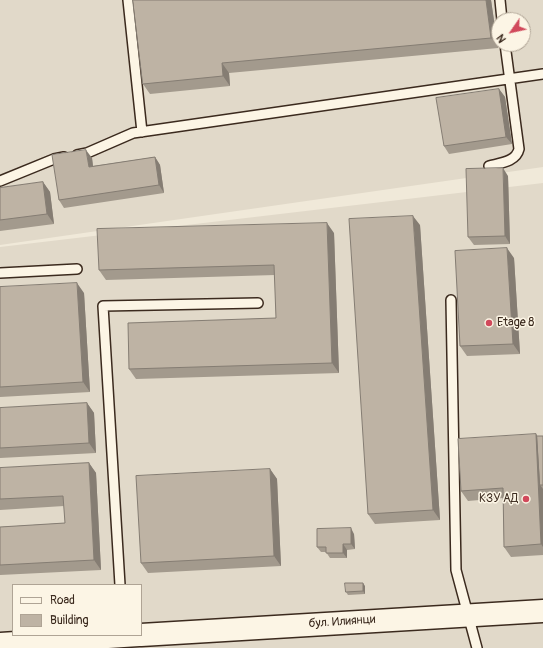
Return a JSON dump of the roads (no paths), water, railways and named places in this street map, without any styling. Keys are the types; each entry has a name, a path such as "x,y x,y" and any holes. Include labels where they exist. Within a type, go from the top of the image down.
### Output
{"street":[{"name":"бул. Илиянци","path":"142,634 543,611"},
{"name":"бул. Илиянци","path":"0,644 116,636"}],"lane":[{"path":"128,0 142,132"},
{"path":"500,0 501,12"},
{"path":"489,166 513,160 518,155 519,150 506,52"},
{"path":"0,181 54,159 86,153 116,140 142,132 543,74"},
{"path":"0,273 77,269"},
{"path":"451,300 456,570 477,648"},
{"path":"120,584 103,306 258,303"}],"place":[{"name":"Etage 8","path":"489,323"},
{"name":"КЗУ АД","path":"526,499"}]}
